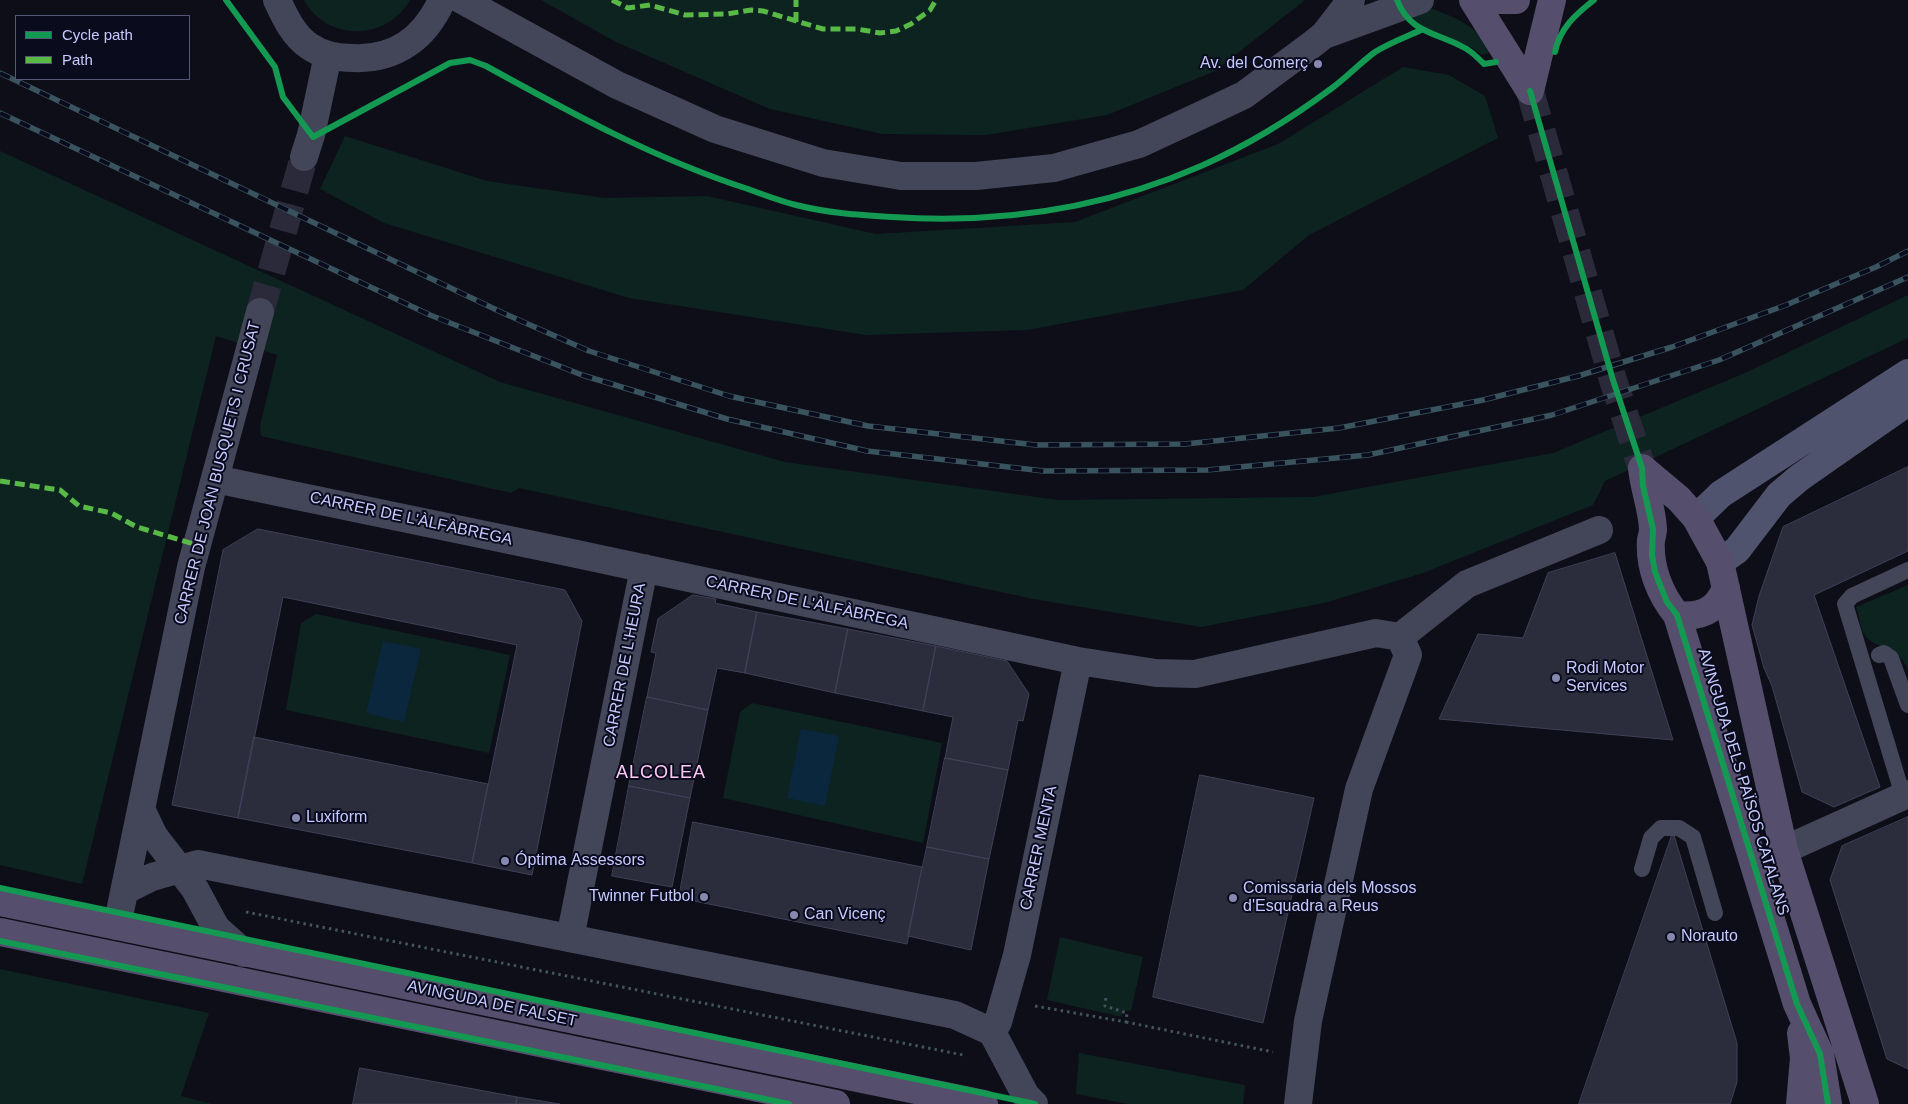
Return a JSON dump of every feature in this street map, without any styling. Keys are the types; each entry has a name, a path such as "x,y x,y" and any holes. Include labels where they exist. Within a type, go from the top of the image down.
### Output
{"main road":[{"path":"1473,0 1530,91 1552,0"},
{"path":"1492,0 1516,0"},
{"name":"AVINGUDA DELS PAÏSOS CATALANS","path":"1828,1104 1820,1054 1797,1004 1678,615 1667,602 1655,572 1652,555 1653,529 1642,468 1679,498 1692,514 1723,575 1784,850 1865,1104"},
{"path":"1653,529 1669,517 1692,514"},
{"path":"1678,615 1691,617 1716,607 1723,575"},
{"name":"AVINGUDA DE FALSET","path":"0,902 984,1104"},
{"name":"AVINGUDA DE FALSET","path":"0,932 836,1104"},
{"path":"1797,1004 1804,1058 1800,1104"}],"street":[{"path":"277,0 288,24 309,46 328,55 372,59 389,54 415,39 434,18 442,0"},
{"path":"462,0 617,85 715,129 823,163 901,176 976,176 1054,168 1139,144 1244,95 1324,35 1352,0"},
{"path":"1324,35 1420,0"},
{"path":"304,157 312,135 328,55"},
{"name":"CARRER DE JOAN BUSQUETS I CRUSAT","path":"117,926 126,890 191,567 260,312"},
{"path":"1692,514 1908,373"},
{"path":"1723,575 1737,550 1760,517 1785,489 1908,402"},
{"name":"CARRER DE L'ÀLFÀBREGA","path":"215,480 644,568 1078,661 1156,673 1195,674 1376,634 1400,637"},
{"path":"1298,1104 1308,1021 1359,789 1408,655 1400,637 1467,584 1599,530"},
{"name":"CARRER DE L'HEURA","path":"570,938 644,568"},
{"name":"CARRER MENTA","path":"992,1032 998,1022 1017,955 1078,661"},
{"path":"1784,850 1905,795"},
{"path":"142,811 154,836 195,889 216,928 244,953"},
{"path":"126,890 152,877 198,864 956,1015 992,1032 1026,1096 1034,1104"}],"lane":[{"path":"1905,795 1845,604 1852,596 1908,570"},
{"path":"1879,655 1884,653 1891,658 1908,705"},
{"path":"1642,869 1650,838 1660,828 1679,828 1693,837 1715,913"}],"path":[{"path":"243,911 967,1056"},
{"path":"1106,996 1104,1006 1127,1013 1126,1022"},
{"path":"1034,1006 1126,1022 1282,1054"}],"green space":[{"path":"304,0 410,0 400,13 387,23 372,29 357,31 342,29 327,23 314,14"},
{"path":"541,0 1305,0 1215,71 1107,115 986,135 882,134 770,109 616,42"},
{"path":"1433,9 1458,20 1474,30 1486,44 1489,53 1481,55 1464,44 1426,29 1411,15 1412,11"},
{"path":"1403,67 1449,75 1485,96 1498,138 1309,235 1243,290 1027,330 866,335 629,298 384,223 320,189 345,136 487,181 605,198 707,196 876,234 1075,222 1278,144"},
{"path":"0,151 500,382 785,462 1058,500 1313,497 1553,453 1745,373 1908,295 1908,338 1605,481 1593,505 1423,573 1324,603 1201,627 1033,599 519,488 511,493 261,436 260,426 277,355 216,336 82,884 0,865"},
{"path":"1908,585 1908,670 1898,655 1869,640 1864,634 1856,607"},
{"path":"316,614 510,655 489,753 286,710 301,623"},
{"path":"752,703 942,743 923,843 723,798 740,712"},
{"path":"1060,937 1143,957 1131,1011 1122,1010 1122,1017 1047,1000"},
{"path":"0,969 209,1013 181,1096 212,1104 0,1104"},
{"path":"1079,1053 1245,1085 1243,1104 1128,1104 1076,1094"}],"water":[{"path":"383,641 421,649 404,722 366,713"},
{"path":"801,729 839,736 825,806 787,798"}],"building":[{"path":"1908,467 1908,551 1814,595 1880,787 1834,807 1802,792 1772,686 1764,668 1752,625 1759,596 1783,527"},
{"path":"258,529 565,590 582,621 532,875 472,863 517,645 283,597 238,818 172,805 223,550"},
{"name":"Rodi Motor Services","path":"1615,553 1673,740 1439,719 1478,634 1523,638 1548,573"},
{"path":"693,595 716,599 715,603 757,612 745,673 717,668 708,710 647,697 656,653 651,652 658,619"},
{"path":"757,612 848,629 835,693 745,673"},
{"path":"848,629 936,646 923,711 835,693"},
{"path":"936,646 1007,661 1029,694 1023,721 1018,720 1008,770 945,758 953,717 923,711"},
{"path":"647,697 708,710 690,798 629,786"},
{"path":"254,737 488,784 472,863 238,818"},
{"path":"945,758 1008,770 989,859 927,847"},
{"name":"Comissaria dels Mossos d'Esquadra a Reus","path":"1200,775 1314,798 1263,1023 1153,997"},
{"path":"629,786 690,798 672,887 612,876"},
{"path":"1908,817 1908,1069 1887,1059 1830,880 1842,846"},
{"path":"693,822 922,867 907,944 679,898"},
{"name":"Norauto","path":"1673,832 1737,1043 1737,1082 1730,1104 1579,1104"},
{"path":"927,847 989,859 971,950 908,936"},
{"path":"360,1068 517,1097 516,1104 353,1104"},
{"path":"517,1097 560,1104 516,1104"}],"tunnel":[{"path":"1530,91 1613,380 1642,468"},
{"path":"260,312 304,157"}],"railway":[{"path":"0,73 503,313 589,351 729,396 868,426 1036,445 1185,444 1339,428 1483,400 1578,376 1672,347 1786,305 1876,267 1908,251"},
{"path":"0,113 430,315 582,375 727,419 867,451 1044,471 1207,470 1368,455 1552,415 1719,360 1908,277"}],"marked path":[{"path":"612,0 628,8 650,5 685,15 727,14 751,10 763,11 823,29 857,29 880,33 896,31 911,24 930,10 936,0"},
{"path":"796,0 796,22"},
{"path":"0,481 60,490 79,506 111,513 137,527 197,545"}],"cycle path":[{"path":"226,0 275,67 283,97 313,137 450,63 470,60 486,66 614,134 680,164 772,198 808,208 832,212 932,219 1011,215 1050,210 1088,203 1164,181 1235,150 1268,131 1332,88 1375,52 1421,30"},
{"path":"1397,0 1408,18 1422,29 1466,49 1484,64 1496,62"},
{"path":"1555,52 1557,43 1569,23 1594,0"},
{"path":"1530,91 1613,380 1642,468 1643,486 1653,529 1652,555 1655,572 1667,602 1677,615 1797,1004 1820,1054 1828,1104"},
{"path":"0,888 1035,1104"},
{"path":"0,941 789,1104"}],"place":[{"name":"Av. del Comerç","path":"1318,64"},
{"name":"Rodi Motor Services","path":"1556,678"},
{"name":"Luxiform","path":"296,818"},
{"name":"Óptima Assessors","path":"505,861"},
{"name":"Twinner Futbol","path":"704,897"},
{"name":"Comissaria dels Mossos d'Esquadra a Reus","path":"1233,898"},
{"name":"Can Vicenç","path":"794,915"},
{"name":"Norauto","path":"1671,937"}],"district":[{"name":"ALCOLEA","path":"661,773"}]}
